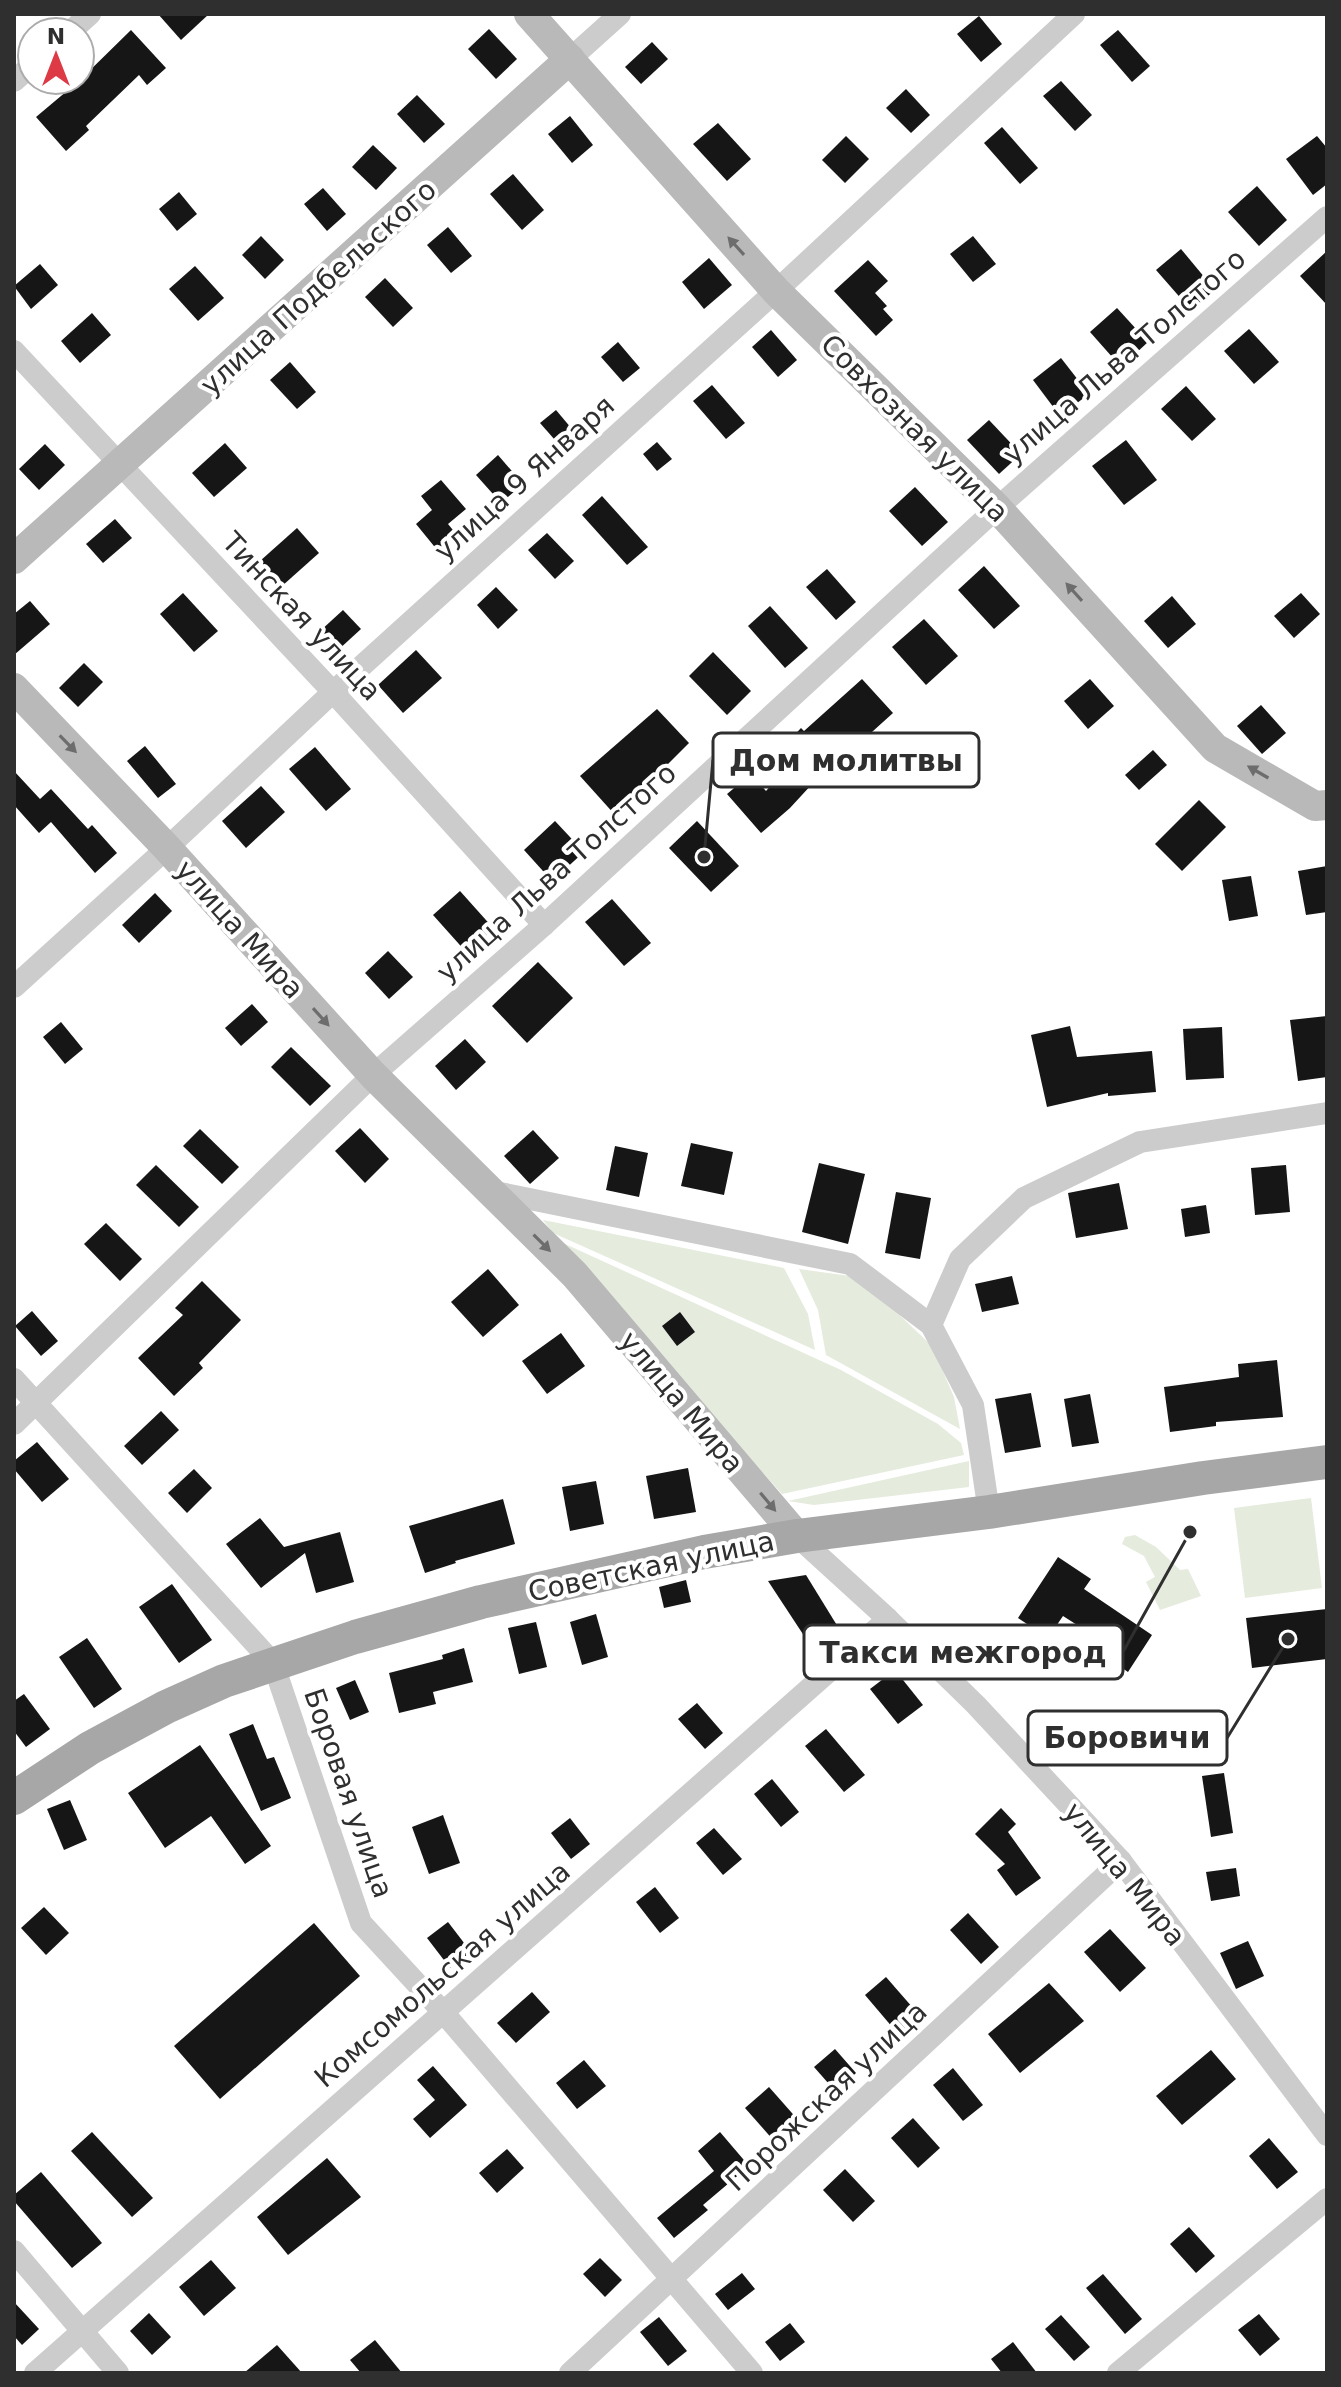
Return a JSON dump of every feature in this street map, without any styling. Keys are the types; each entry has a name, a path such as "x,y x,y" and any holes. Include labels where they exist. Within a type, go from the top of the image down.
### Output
{"main road":[{"name":"Совхозная улица","path":"529,14 776,291 997,508 1215,748 1315,806 1327,805"},
{"name":"улица Подбельского","path":"14,559 570,59"},
{"name":"улица Мира","path":"14,688 167,848 373,1075 575,1275 797,1536"},
{"name":"Советская улица","path":"14,1798 90,1748 166,1707 273,1663 481,1602 704,1552 797,1536 989,1512 1327,1462"}],"street":[{"name":"улица Подбельского","path":"570,59 620,14"},
{"name":"улица 9 Января","path":"14,987 333,692 776,291 1074,14"},
{"name":"улица Льва Толстого","path":"14,1424 373,1075 544,925 997,508 1327,217"},
{"name":"Тинская улица","path":"14,351 333,692 544,925"},
{"path":"931,1325 960,1259 1024,1198 1140,1142 1327,1113"},
{"path":"490,1191 850,1264 931,1325 973,1405 989,1512"},
{"name":"Боровая улица","path":"14,1379 273,1663 361,1923 443,2012 752,2373"},
{"name":"улица Мира","path":"797,1536 976,1705 1121,1861 1327,2135"},
{"name":"Комсомольская улица","path":"35,2373 888,1619"},
{"name":"Порожская улица","path":"570,2373 1121,1861"},
{"path":"1118,2373 1327,2199"},
{"path":"14,2251 118,2373"}],"shaded area":[{"path":"543,1220 784,1268 808,1314 815,1350 553,1233"},
{"path":"552,1238 841,1370 938,1424 961,1443 964,1455 782,1494"},
{"path":"799,1269 850,1276 890,1306 932,1346 954,1397 960,1429 826,1355 818,1310"},
{"path":"969,1461 969,1487 814,1505 788,1501"},
{"path":"1311,1498 1322,1588 1245,1598 1234,1508"},
{"path":"1135,1535 1156,1547 1180,1570 1188,1569 1201,1596 1160,1610 1146,1582 1155,1577 1144,1556 1122,1544 1125,1537"}],"building":[{"path":"158,14 209,14 181,40"},
{"path":"979,16 1002,44 981,62 957,34"},
{"path":"489,29 517,59 496,79 468,49"},
{"path":"131,30 166,68 147,85 139,75 86,126 89,130 66,151 36,117 61,96 96,96 96,64"},
{"path":"1118,30 1150,66 1132,82 1100,45"},
{"path":"652,42 668,59 641,84 625,67"},
{"path":"1061,81 1092,115 1075,131 1043,96"},
{"path":"906,89 930,115 911,133 886,108"},
{"path":"417,95 445,124 424,143 397,114"},
{"path":"570,116 593,145 572,163 548,134"},
{"path":"718,123 751,159 727,181 693,144"},
{"path":"1002,127 1038,168 1020,184 984,143"},
{"path":"846,136 869,159 845,183 822,160"},
{"path":"1317,136 1327,148 1327,184 1313,195 1286,159"},
{"path":"373,145 397,168 376,190 352,167"},
{"path":"513,174 544,210 522,230 490,194"},
{"path":"1257,186 1287,220 1259,246 1228,212"},
{"path":"323,188 346,214 327,231 304,204"},
{"path":"179,192 197,214 177,231 159,209"},
{"path":"448,227 472,256 451,273 427,245"},
{"path":"261,236 284,260 265,279 242,255"},
{"path":"973,236 996,264 973,282 950,254"},
{"path":"1181,249 1215,290 1191,310 1156,270"},
{"path":"1327,251 1327,305 1300,276"},
{"path":"709,258 732,285 704,309 682,282"},
{"path":"868,260 888,281 875,293 887,306 883,309 893,320 876,336 834,291"},
{"path":"40,264 58,285 31,309 14,286"},
{"path":"195,266 224,298 198,321 169,289"},
{"path":"385,278 413,308 393,327 365,297"},
{"path":"1117,308 1148,342 1121,367 1090,332"},
{"path":"92,313 111,335 80,363 61,341"},
{"path":"1249,329 1279,362 1254,384 1224,351"},
{"path":"771,330 797,360 778,377 752,347"},
{"path":"618,342 640,368 623,382 601,357"},
{"path":"1061,358 1089,394 1060,416 1033,380"},
{"path":"290,362 316,392 297,409 270,380"},
{"path":"712,385 745,423 726,439 693,401"},
{"path":"1186,386 1216,419 1192,441 1161,409"},
{"path":"556,410 577,435 562,448 540,423"},
{"path":"989,420 1021,454 999,474 967,440"},
{"path":"1126,440 1157,480 1124,505 1092,466"},
{"path":"657,442 672,459 657,471 643,454"},
{"path":"225,443 247,468 214,497 192,473"},
{"path":"45,444 65,465 39,490 19,469"},
{"path":"498,455 523,484 501,503 476,475"},
{"path":"441,480 466,509 448,524 457,535 438,551 416,524 432,510 421,496"},
{"path":"915,487 948,522 922,546 889,511"},
{"path":"602,496 648,547 627,565 582,515"},
{"path":"115,519 132,538 103,563 86,544"},
{"path":"297,528 319,553 282,586 260,561"},
{"path":"547,533 574,561 555,579 528,550"},
{"path":"984,566 1020,606 994,629 958,590"},
{"path":"827,569 856,602 836,620 806,587"},
{"path":"496,587 518,610 498,629 477,605"},
{"path":"183,593 218,631 194,652 160,614"},
{"path":"1301,593 1320,614 1294,638 1274,616"},
{"path":"1172,596 1196,624 1168,648 1144,621"},
{"path":"30,601 50,624 14,655 14,614"},
{"path":"770,606 808,648 785,668 748,626"},
{"path":"343,610 361,629 337,651 319,632"},
{"path":"924,619 958,656 926,685 892,647"},
{"path":"416,650 442,678 403,713 378,685"},
{"path":"713,652 751,691 727,715 689,676"},
{"path":"84,663 103,682 78,707 59,688"},
{"path":"862,679 893,713 852,750 848,745 790,808 761,833 727,794 751,774 766,791 795,758 783,747 801,728 804,731"},
{"path":"1090,679 1114,706 1088,729 1064,701"},
{"path":"1261,705 1286,733 1262,754 1237,726"},
{"path":"657,709 689,743 616,816 580,776"},
{"path":"145,746 176,784 158,798 127,761"},
{"path":"315,747 351,789 326,811 289,769"},
{"path":"1153,750 1167,765 1139,790 1125,775"},
{"path":"14,771 40,799 51,789 88,829 92,825 117,853 95,873 51,822 39,833 14,805"},
{"path":"261,786 285,812 246,848 222,821"},
{"path":"1199,800 1226,827 1182,871 1155,844"},
{"path":"555,821 584,852 552,881 524,850"},
{"path":"697,821 739,866 711,892 669,848"},
{"path":"1327,866 1327,912 1306,915 1298,871"},
{"path":"1251,876 1258,916 1229,921 1222,880"},
{"path":"460,891 494,929 467,953 433,915"},
{"path":"155,893 172,911 139,943 122,925"},
{"path":"612,899 651,943 624,966 585,922"},
{"path":"388,951 413,977 389,999 365,973"},
{"path":"538,962 573,998 527,1043 492,1006"},
{"path":"252,1004 268,1022 241,1046 225,1028"},
{"path":"1327,1016 1327,1077 1298,1081 1290,1020"},
{"path":"61,1022 83,1049 65,1064 43,1037"},
{"path":"1070,1026 1077,1057 1152,1051 1156,1092 1108,1096 1108,1093 1047,1107 1031,1035"},
{"path":"1222,1027 1224,1078 1186,1080 1183,1029"},
{"path":"465,1039 486,1062 456,1090 435,1066"},
{"path":"291,1047 331,1086 310,1106 271,1067"},
{"path":"360,1128 389,1159 365,1183 335,1151"},
{"path":"200,1129 239,1167 222,1184 183,1146"},
{"path":"533,1130 559,1158 530,1184 504,1156"},
{"path":"691,1143 733,1152 724,1195 681,1186"},
{"path":"615,1146 648,1153 639,1197 606,1190"},
{"path":"819,1163 865,1174 848,1244 802,1232"},
{"path":"156,1165 199,1207 179,1227 136,1185"},
{"path":"1286,1165 1290,1212 1255,1215 1251,1168"},
{"path":"1119,1183 1128,1229 1076,1238 1068,1193"},
{"path":"896,1192 931,1198 920,1259 885,1253"},
{"path":"1206,1205 1210,1233 1185,1237 1181,1209"},
{"path":"106,1223 142,1259 120,1281 84,1244"},
{"path":"488,1269 519,1305 483,1337 451,1302"},
{"path":"1012,1276 1019,1304 982,1312 975,1284"},
{"path":"202,1281 241,1320 199,1363 203,1368 174,1396 138,1358 183,1315 175,1308"},
{"path":"32,1311 58,1341 41,1356 15,1326"},
{"path":"680,1312 695,1332 677,1346 662,1326"},
{"path":"561,1333 585,1366 547,1394 522,1361"},
{"path":"1277,1360 1283,1417 1216,1422 1216,1426 1170,1432 1164,1387 1239,1377 1238,1364"},
{"path":"1031,1393 1041,1447 1005,1453 995,1399"},
{"path":"1090,1394 1099,1443 1072,1447 1064,1399"},
{"path":"161,1411 179,1430 142,1465 124,1446"},
{"path":"37,1442 69,1479 42,1502 14,1469 14,1461"},
{"path":"688,1468 696,1512 654,1519 646,1476"},
{"path":"194,1469 212,1488 187,1513 168,1493"},
{"path":"596,1481 604,1524 570,1531 562,1487"},
{"path":"503,1499 515,1544 425,1573 409,1526"},
{"path":"260,1518 284,1547 340,1532 354,1582 316,1593 305,1553 261,1588 226,1544"},
{"path":"1058,1557 1091,1579 1084,1589 1152,1635 1128,1672 1090,1646 1096,1637 1063,1616 1048,1638 1018,1618"},
{"path":"806,1575 838,1627 816,1654 768,1581"},
{"path":"686,1580 691,1602 664,1608 659,1587"},
{"path":"172,1584 212,1640 179,1663 139,1607"},
{"path":"1327,1609 1327,1659 1252,1668 1246,1618"},
{"path":"596,1614 608,1657 582,1665 570,1622"},
{"path":"536,1622 547,1667 519,1674 508,1628"},
{"path":"87,1638 122,1689 94,1708 59,1657"},
{"path":"464,1648 473,1682 433,1692 436,1704 399,1713 389,1673 443,1659 442,1655"},
{"path":"895,1670 923,1705 898,1724 870,1689"},
{"path":"355,1680 369,1712 350,1720 336,1688"},
{"path":"24,1694 50,1729 26,1747 14,1731 14,1701"},
{"path":"697,1703 723,1733 705,1749 678,1719"},
{"path":"253,1724 267,1759 274,1757 291,1798 261,1811 229,1734"},
{"path":"826,1729 865,1775 844,1792 805,1746"},
{"path":"200,1745 271,1846 245,1864 211,1816 165,1848 128,1793"},
{"path":"1224,1773 1233,1833 1211,1837 1202,1776"},
{"path":"772,1779 799,1812 781,1827 754,1794"},
{"path":"70,1800 87,1840 64,1850 47,1809"},
{"path":"1001,1808 1016,1824 1008,1832 1041,1878 1016,1896 997,1870 1005,1864 975,1834"},
{"path":"443,1815 460,1863 429,1874 412,1827"},
{"path":"570,1818 590,1844 571,1859 551,1833"},
{"path":"714,1828 742,1859 723,1875 696,1843"},
{"path":"1236,1868 1240,1896 1211,1901 1206,1872"},
{"path":"655,1887 679,1918 660,1933 636,1902"},
{"path":"44,1907 69,1933 46,1955 21,1928"},
{"path":"968,1913 999,1947 981,1964 950,1930"},
{"path":"448,1922 471,1952 450,1968 427,1938"},
{"path":"314,1923 360,1976 220,2099 174,2046"},
{"path":"1110,1929 1146,1968 1120,1992 1084,1952"},
{"path":"1248,1941 1264,1976 1236,1989 1220,1953"},
{"path":"886,1977 920,2016 899,2035 865,1995"},
{"path":"1049,1983 1084,2021 1020,2073 988,2034"},
{"path":"532,1992 550,2012 516,2043 497,2023"},
{"path":"835,2049 856,2073 836,2092 814,2067"},
{"path":"1211,2050 1236,2079 1182,2125 1156,2096"},
{"path":"584,2060 606,2086 577,2109 556,2083"},
{"path":"433,2066 467,2105 430,2138 413,2119 435,2100 417,2080"},
{"path":"953,2068 983,2105 963,2121 933,2085"},
{"path":"769,2087 799,2121 775,2142 745,2108"},
{"path":"913,2118 940,2148 918,2168 891,2138"},
{"path":"92,2132 153,2198 132,2217 71,2151"},
{"path":"720,2132 749,2166 703,2205 708,2210 674,2238 657,2218 714,2171 698,2151"},
{"path":"1269,2138 1298,2172 1277,2189 1249,2156"},
{"path":"507,2149 524,2168 497,2193 479,2173"},
{"path":"327,2158 361,2197 288,2255 257,2217"},
{"path":"845,2169 875,2201 853,2222 823,2190"},
{"path":"41,2172 102,2243 72,2268 14,2201 14,2195"},
{"path":"1189,2227 1215,2256 1196,2273 1170,2244"},
{"path":"600,2258 622,2280 605,2297 583,2274"},
{"path":"211,2260 236,2288 204,2316 179,2287"},
{"path":"742,2273 755,2289 728,2310 715,2294"},
{"path":"1103,2274 1142,2319 1125,2334 1086,2288"},
{"path":"14,2302 39,2329 22,2345 14,2336"},
{"path":"149,2313 171,2337 152,2355 130,2331"},
{"path":"1259,2314 1280,2339 1260,2356 1238,2330"},
{"path":"1061,2315 1090,2347 1074,2361 1045,2329"},
{"path":"659,2317 687,2351 668,2366 640,2332"},
{"path":"790,2323 805,2342 780,2361 765,2342"},
{"path":"375,2340 402,2373 361,2373 350,2360"},
{"path":"1013,2342 1037,2373 1002,2373 991,2359"},
{"path":"277,2345 302,2373 244,2373"}],"place":[{"name":"Дом молитвы","path":"704,857"},
{"name":"Такси межгород","path":"1190,1532"},
{"name":"Боровичи","path":"1288,1639"}]}
